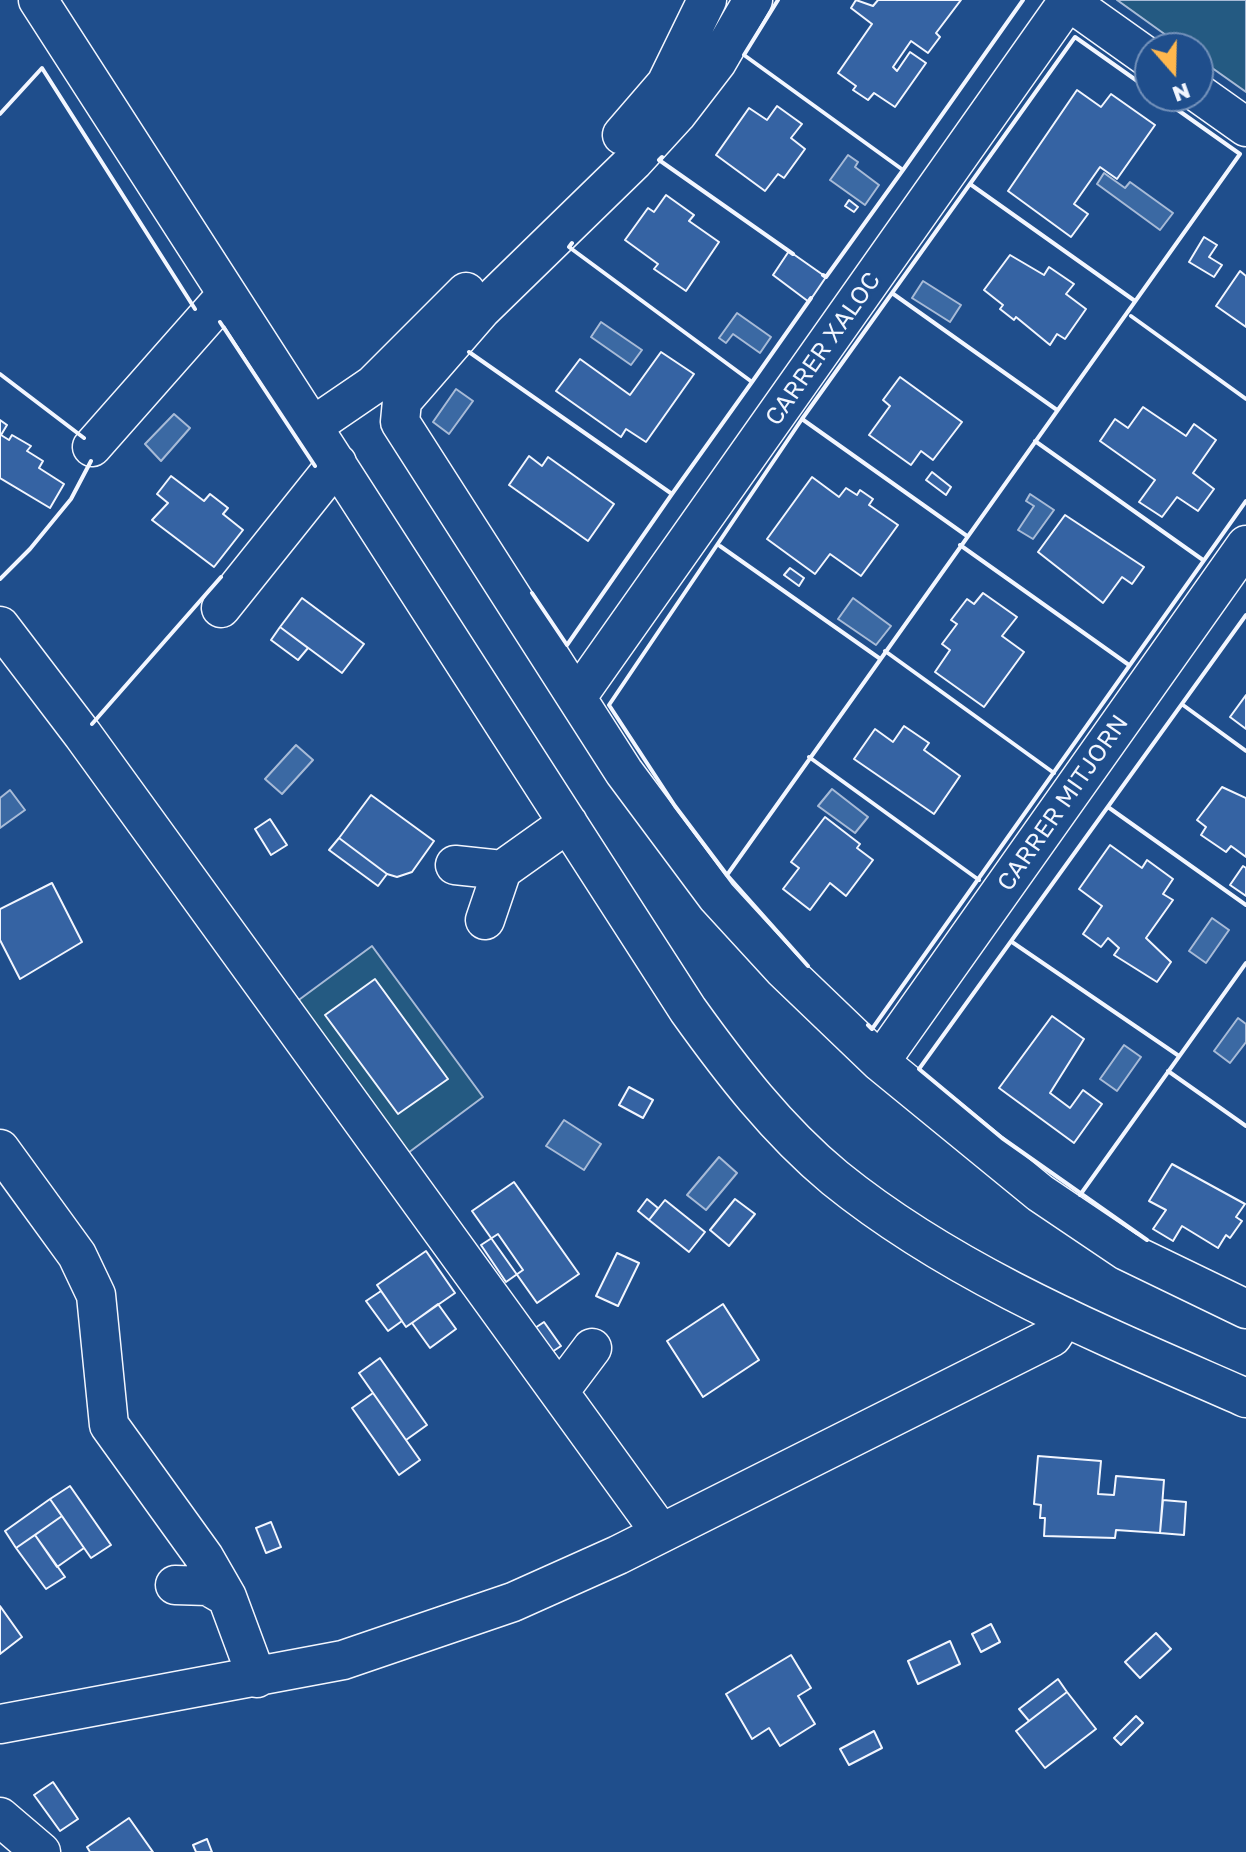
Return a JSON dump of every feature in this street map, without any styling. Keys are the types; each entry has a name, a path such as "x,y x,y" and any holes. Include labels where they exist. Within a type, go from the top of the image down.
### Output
{"street":[{"path":"38,0 688,1010 725,1062 782,1127 834,1176 898,1224 951,1257 1065,1317 1246,1398"},
{"path":"313,426 373,385 640,117 666,84 707,0"},
{"path":"753,0 717,62 677,114 634,161 481,310 399,407 398,415 405,431 624,772 717,897 783,969 880,1062 999,1162 1082,1224 1126,1251 1246,1309"},
{"path":"1068,0 1134,47"},
{"name":"CARRER XALOC","path":"577,697 1068,0"},
{"path":"1214,104 1246,127"},
{"path":"92,447 227,294"},
{"path":"221,608 337,463"},
{"name":"CARRER MITJORN","path":"880,1062 1246,545"},
{"path":"0,626 83,735 661,1533"},
{"path":"485,920 502,870 568,823"},
{"path":"455,865 502,870"},
{"path":"0,1149 14,1186 77,1255 96,1295 109,1425 204,1557 227,1597 257,1678"},
{"path":"0,1724 343,1660 513,1602 661,1533 1052,1337 1065,1317"},
{"path":"559,1392 592,1348"},
{"path":"175,1585 208,1586 227,1597"},
{"path":"0,1817 41,1852"}],"shaded area":[{"path":"1117,0 1246,0 1246,92 1214,69 1214,32 1162,32"},
{"path":"848,155 858,162 855,167 879,185 865,205 830,180"},
{"path":"1104,173 1125,188 1130,182 1173,213 1160,230 1097,184"},
{"path":"923,281 961,305 950,322 912,298"},
{"path":"737,313 771,337 760,353 733,334 726,343 719,338"},
{"path":"601,322 642,350 631,365 591,337"},
{"path":"456,389 473,401 449,434 433,422"},
{"path":"174,414 190,428 161,461 145,444"},
{"path":"1030,494 1054,510 1033,539 1018,530 1034,506 1026,501"},
{"path":"853,598 891,626 876,645 838,619"},
{"path":"296,745 313,760 282,794 265,779"},
{"path":"832,789 868,817 855,833 818,806"},
{"path":"10,790 25,810 0,828 0,798"},
{"path":"1212,918 1229,930 1206,963 1189,951"},
{"path":"372,946 483,1097 408,1153 296,1002"},
{"path":"1238,1018 1246,1024 1246,1042 1230,1063 1214,1051"},
{"path":"1124,1045 1141,1057 1117,1091 1100,1079"},
{"path":"564,1120 601,1144 584,1170 546,1146"},
{"path":"719,1157 737,1173 706,1210 687,1195"}],"building":[{"path":"856,0 873,6 878,0 961,0 936,33 940,37 928,53 911,41 893,67 897,71 910,52 926,63 895,107 874,93 868,100 853,90 856,86 838,73 872,24 851,8"},
{"path":"1077,90 1101,107 1111,94 1155,125 1117,179 1100,167 1074,204 1088,214 1071,237 1008,191"},
{"path":"777,106 802,124 791,138 805,149 784,178 778,174 765,191 716,155 749,108 767,120"},
{"path":"666,195 694,215 689,221 719,242 686,291 654,269 658,264 625,240 648,208 654,212"},
{"path":"849,200 858,207 854,212 845,206"},
{"path":"1204,237 1217,245 1209,257 1222,265 1214,277 1189,262"},
{"path":"789,251 826,277 809,302 773,275"},
{"path":"1010,255 1044,275 1049,267 1074,284 1066,294 1086,309 1065,339 1057,334 1050,345 1016,317 1014,320 1000,309 1003,305 984,290"},
{"path":"1240,271 1246,276 1246,327 1216,306"},
{"path":"661,352 694,374 646,442 626,429 621,437 556,391 580,359 630,395"},
{"path":"900,377 962,422 933,460 921,451 911,465 869,435 890,406 883,400"},
{"path":"1143,407 1186,436 1194,424 1216,440 1193,473 1214,489 1198,511 1177,497 1162,517 1139,502 1155,480 1100,441 1115,419 1128,428"},
{"path":"0,420 7,425 1,435 9,440 12,435 31,446 27,451 43,461 39,468 64,484 50,508 0,478"},
{"path":"529,456 542,466 548,457 614,504 588,541 509,485"},
{"path":"932,472 951,487 946,495 926,480"},
{"path":"171,476 204,501 210,494 228,508 223,514 243,530 214,567 152,520 168,503 157,494"},
{"path":"812,477 839,497 846,488 857,495 860,490 873,499 869,505 898,525 861,576 830,554 815,574 767,539"},
{"path":"1065,515 1144,567 1132,584 1122,577 1103,603 1038,552"},
{"path":"790,568 804,578 799,586 784,575"},
{"path":"983,593 1017,617 1002,636 1024,652 984,707 935,672 950,650 942,644 957,624 951,620 967,599 974,604"},
{"path":"302,598 364,644 342,673 280,627"},
{"path":"280,627 308,648 298,660 271,640"},
{"path":"1246,695 1246,729 1230,717"},
{"path":"904,726 929,743 924,750 960,776 934,814 854,759 875,729 893,742"},
{"path":"1222,787 1246,798 1246,857 1231,846 1226,852 1201,835 1206,827 1197,820"},
{"path":"371,795 434,841 412,872 397,877 387,874 339,838"},
{"path":"825,817 860,844 857,848 873,860 846,896 830,883 810,910 783,889 799,868 791,862"},
{"path":"270,819 287,845 271,855 255,829"},
{"path":"339,838 387,874 378,886 329,850"},
{"path":"1110,845 1142,868 1147,860 1173,879 1163,894 1173,900 1146,938 1171,962 1157,982 1114,955 1119,948 1108,938 1101,947 1083,934 1102,906 1079,889"},
{"path":"1243,866 1246,868 1246,896 1230,885"},
{"path":"52,883 82,942 20,979 0,940 0,909"},
{"path":"375,979 448,1079 398,1114 325,1015"},
{"path":"1052,1016 1084,1039 1050,1093 1070,1108 1083,1090 1102,1104 1074,1143 999,1088"},
{"path":"629,1087 653,1100 643,1118 619,1105"},
{"path":"1172,1164 1245,1204 1236,1217 1242,1221 1230,1238 1226,1235 1218,1248 1182,1226 1173,1241 1153,1229 1166,1210 1149,1201"},
{"path":"514,1182 579,1274 537,1303 472,1211"},
{"path":"647,1199 658,1208 649,1220 638,1211"},
{"path":"735,1199 755,1214 729,1246 710,1230"},
{"path":"665,1200 705,1232 689,1252 649,1220"},
{"path":"498,1234 523,1270 506,1282 481,1245"},
{"path":"426,1251 455,1293 406,1327 377,1285"},
{"path":"617,1253 639,1263 618,1306 596,1296"},
{"path":"381,1291 402,1321 388,1331 366,1301"},
{"path":"438,1304 456,1329 430,1348 412,1323"},
{"path":"723,1304 759,1360 703,1397 667,1341"},
{"path":"544,1322 561,1346 546,1356 529,1332"},
{"path":"380,1358 427,1425 406,1440 359,1373"},
{"path":"373,1393 420,1460 399,1475 352,1408"},
{"path":"1038,1456 1101,1461 1098,1494 1114,1495 1116,1476 1164,1480 1160,1533 1116,1530 1115,1538 1044,1536 1045,1518 1040,1518 1041,1505 1034,1504"},
{"path":"70,1486 111,1545 91,1558 50,1499"},
{"path":"50,1499 62,1516 16,1548 5,1531"},
{"path":"1163,1500 1186,1502 1184,1535 1160,1533"},
{"path":"62,1516 84,1548 57,1567 35,1535"},
{"path":"271,1522 281,1547 266,1553 256,1528"},
{"path":"35,1535 65,1577 46,1589 16,1548"},
{"path":"0,1606 22,1637 0,1654"},
{"path":"991,1624 1000,1642 981,1652 972,1634"},
{"path":"1156,1633 1171,1649 1140,1678 1125,1662"},
{"path":"950,1641 960,1664 918,1684 908,1661"},
{"path":"791,1655 811,1688 798,1696 815,1724 780,1746 769,1728 752,1739 726,1694"},
{"path":"1058,1679 1067,1692 1029,1721 1019,1709"},
{"path":"1067,1692 1096,1729 1045,1768 1016,1731"},
{"path":"1136,1716 1143,1723 1121,1745 1114,1738"},
{"path":"874,1731 882,1748 849,1765 840,1749"},
{"path":"53,1782 78,1819 60,1831 34,1795"},
{"path":"129,1818 153,1852 90,1852 87,1847"},
{"path":"207,1839 212,1852 196,1852 193,1845"}],"wall":[{"path":"778,0 744,55 903,170 1023,0"},
{"path":"1134,79 1075,37 802,419 609,705 675,806 727,875 1240,154 1181,112"},
{"path":"0,114 42,68 195,309"},
{"path":"662,157 659,160 793,254"},
{"path":"823,275 826,277 903,170"},
{"path":"970,184 1135,301"},
{"path":"572,243 569,247 752,382 811,298"},
{"path":"892,293 1057,410"},
{"path":"1131,316 1246,399"},
{"path":"220,322 315,466"},
{"path":"469,352 672,494 567,645 532,593"},
{"path":"0,374 84,438"},
{"path":"672,494 752,382"},
{"path":"802,419 967,536"},
{"path":"1035,441 1203,560"},
{"path":"0,579 30,549 71,499 91,461"},
{"path":"868,1025 872,1029 1246,501"},
{"path":"960,545 1129,665"},
{"path":"720,546 879,658"},
{"path":"92,724 221,577"},
{"path":"1147,1240 1002,1138 919,1069 1246,615"},
{"path":"885,651 1054,773"},
{"path":"1183,705 1246,751"},
{"path":"809,757 979,880"},
{"path":"1108,807 1246,905"},
{"path":"727,875 808,966"},
{"path":"1012,942 1179,1056"},
{"path":"1080,1195 1246,963"},
{"path":"1168,1071 1246,1126"}]}
